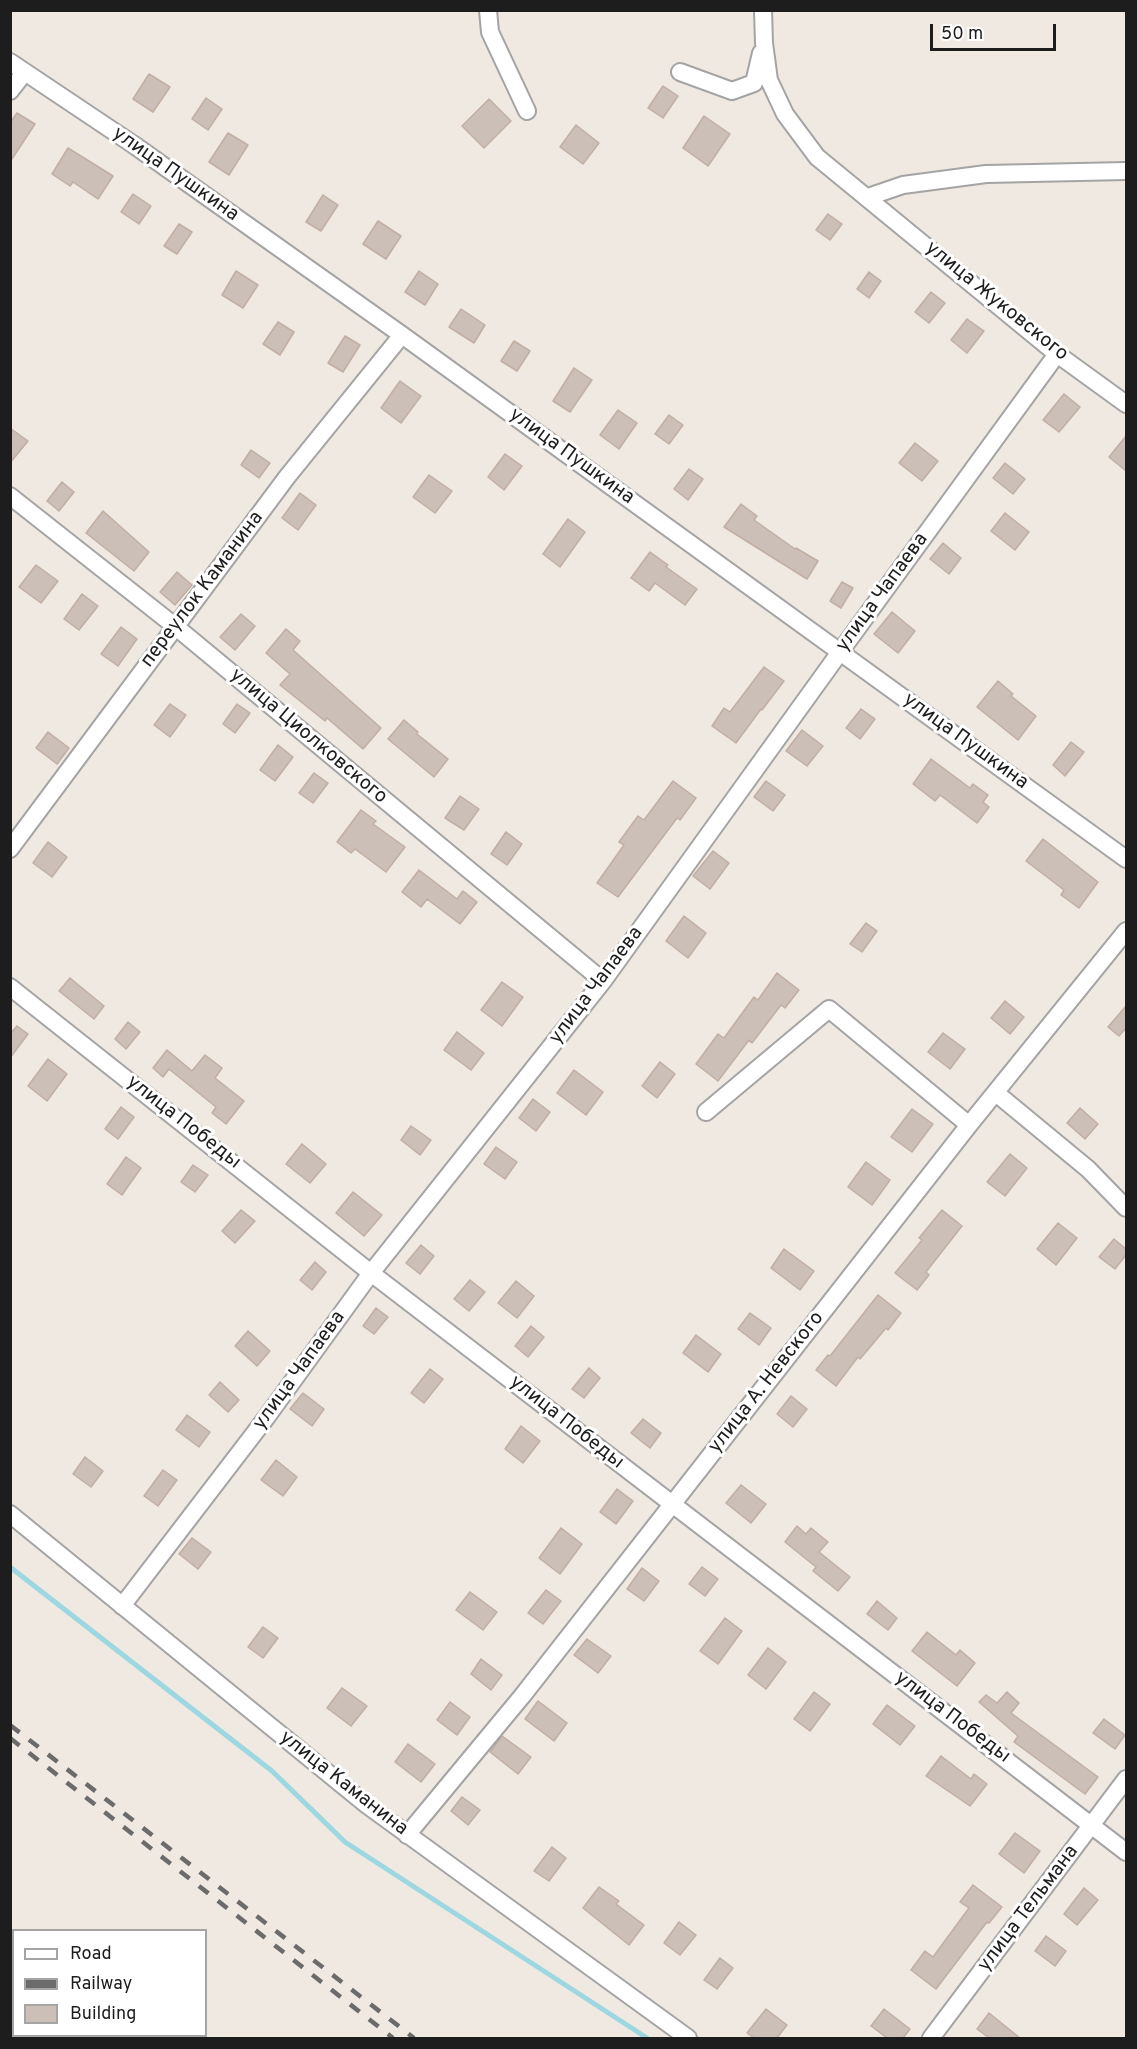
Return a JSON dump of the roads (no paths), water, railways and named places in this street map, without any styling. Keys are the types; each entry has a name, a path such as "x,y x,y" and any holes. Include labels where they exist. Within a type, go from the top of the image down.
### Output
{"street":[{"path":"488,10 490,32 527,111"},
{"name":"улица Жуковского","path":"763,10 764,43 769,80 784,114 818,157 1057,354 1126,404"},
{"path":"680,72 732,91 754,83 764,43"},
{"name":"улица Пушкина","path":"10,62 134,145 402,335 1126,859"},
{"path":"10,91 24,73"},
{"path":"868,197 903,185 986,174 1126,171"},
{"name":"переулок Каманина","path":"10,849 287,477 402,335"},
{"name":"улица Чапаева","path":"122,1606 266,1418 371,1273 603,981 1057,354"},
{"name":"улица Циолковского","path":"10,496 176,627 603,981"},
{"name":"улица А. Невского","path":"407,1835 531,1686 969,1125 1126,932"},
{"name":"улица Победы","path":"10,987 371,1273 1126,1852"},
{"path":"706,1112 829,1009 969,1125"},
{"path":"996,1093 1088,1169 1126,1208"},
{"name":"улица Каманина","path":"10,1514 367,1805 688,2038"},
{"name":"улица Тельмана","path":"930,2038 1126,1779"}],"waterway":[{"path":"10,1567 272,1771 345,1842 647,2038"}],"railway":[{"path":"10,1725 414,2038"},
{"path":"10,1738 393,2038"}]}
